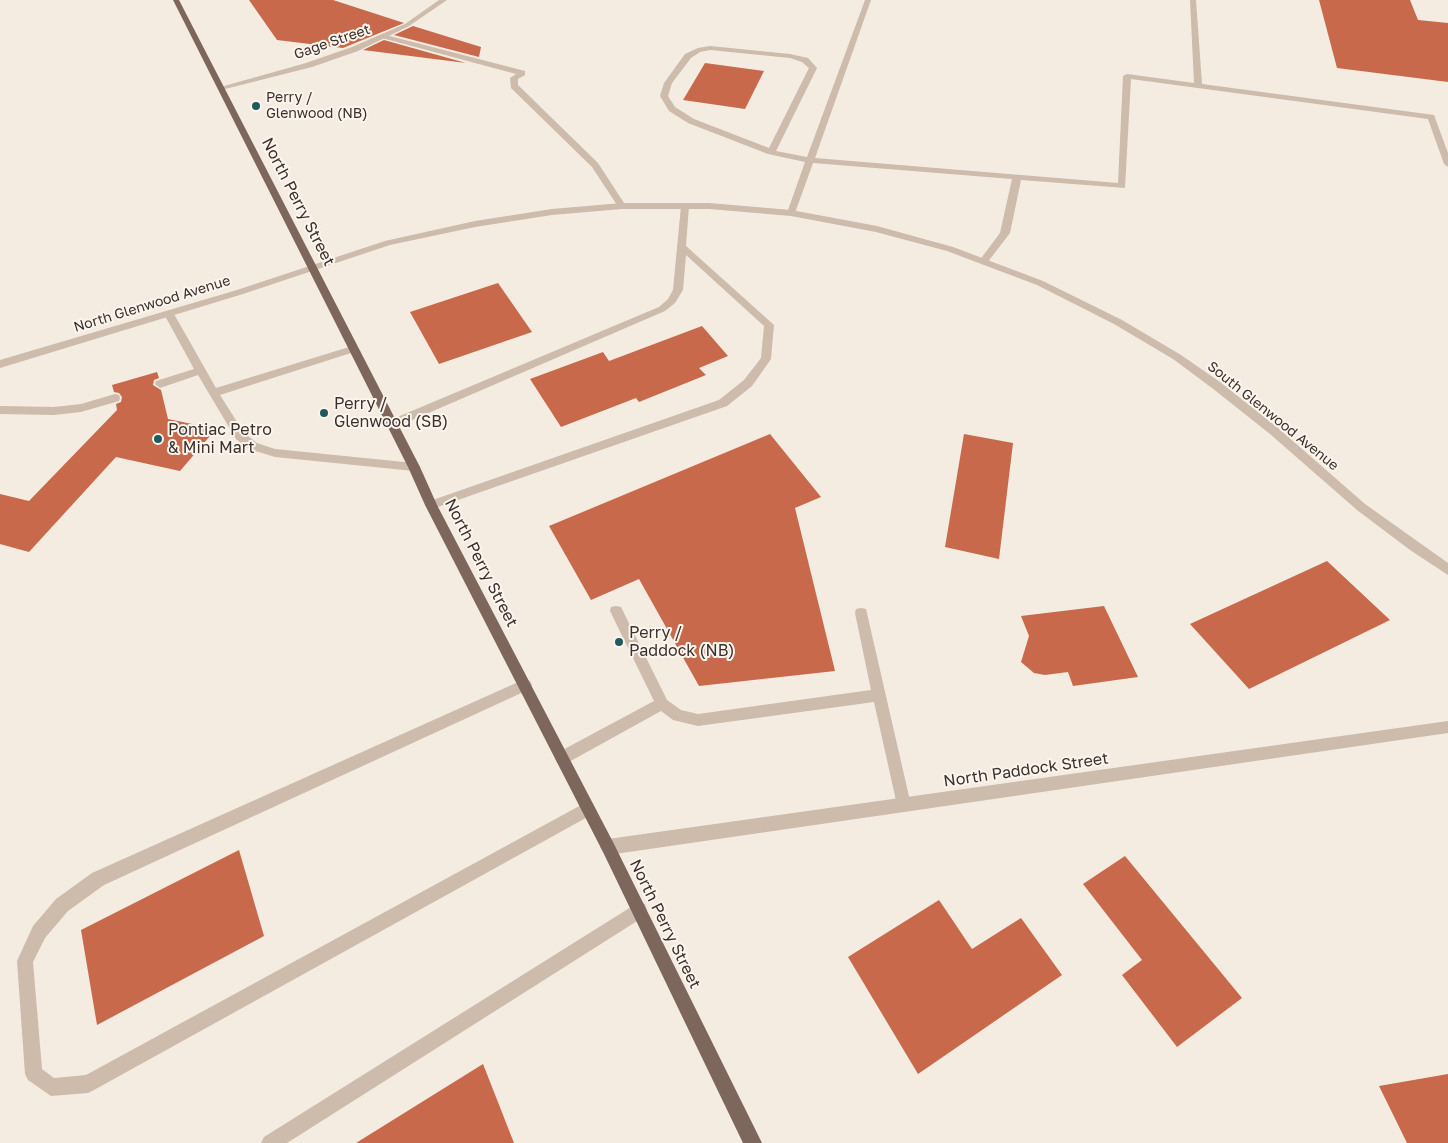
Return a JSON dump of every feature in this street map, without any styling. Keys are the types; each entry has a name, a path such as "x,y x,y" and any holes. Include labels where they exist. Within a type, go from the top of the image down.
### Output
{"main road":[{"name":"North Perry Street","path":"176,0 414,467 431,505 608,847 753,1143"}],"street":[{"name":"Gage Street","path":"220,88 325,60 385,36 417,19 444,0"},
{"path":"791,213 868,0"},
{"path":"1193,0 1198,85"},
{"path":"385,36 522,73 514,78 514,86 594,165 622,206"},
{"path":"771,152 813,68 805,60 763,53 710,48 698,50 688,56 668,83 664,96 672,109 691,121 771,152 810,160 1122,186 1127,76 1431,116 1448,164"},
{"path":"984,261 1005,233 1017,177"},
{"name":"South Glenwood Avenue","path":"312,269 388,243 475,224 552,212 622,206 737,208 791,213 851,223 902,235 984,261 1079,301 1177,357 1254,415 1387,527 1448,570"},
{"path":"392,424 662,310 672,301 678,290 684,206"},
{"path":"431,505 723,403 748,383 766,358 769,325 682,247"},
{"name":"North Glenwood Avenue","path":"0,364 312,269"},
{"path":"169,314 200,371 240,436 253,446 275,453 414,467"},
{"path":"213,393 353,349"},
{"path":"160,384 200,371"},
{"path":"0,410 54,411 81,408 114,398"},
{"path":"616,611 662,704 678,716 698,720 880,696"},
{"path":"862,613 904,805"},
{"path":"525,685 98,879 62,905 39,932 25,961 34,1074 50,1087 88,1084 588,809"},
{"path":"562,758 662,704"},
{"name":"North Paddock Street","path":"608,847 1448,727"},
{"path":"270,1143 639,910"}],"building":[{"path":"249,0 333,0 404,23 343,48 277,40"},
{"path":"1319,0 1410,0 1418,20 1448,23 1448,82 1337,68"},
{"path":"413,26 481,47 479,57 394,35"},
{"path":"384,40 466,63 363,50"},
{"path":"705,63 764,71 745,109 683,100"},
{"path":"498,283 532,332 439,364 410,312"},
{"path":"702,326 728,356 699,368 706,375 639,402 636,398 561,427 530,379 603,352 609,361"},
{"path":"157,372 159,378 154,380 153,385 161,390 168,419 216,429 180,471 116,457 29,552 0,544 0,494 29,501 117,410 116,404 121,402 122,397 119,393 114,392 112,385"},
{"path":"770,434 821,497 795,508 835,671 699,686 639,579 591,600 549,526"},
{"path":"964,434 1013,443 999,559 945,547"},
{"path":"1327,561 1390,620 1249,689 1190,624"},
{"path":"1104,606 1138,677 1073,686 1068,672 1045,675 1034,673 1021,662 1029,636 1021,616"},
{"path":"239,850 264,936 97,1025 81,930"},
{"path":"1125,856 1242,998 1177,1047 1122,975 1142,960 1083,884"},
{"path":"939,900 972,949 1021,918 1062,975 918,1074 848,957"},
{"path":"483,1064 514,1143 356,1143"},
{"path":"1448,1074 1448,1143 1407,1143 1379,1086"}],"place":[{"name":"Perry / Glenwood (NB)","path":"256,106"},
{"name":"Perry / Glenwood (SB)","path":"324,413"},
{"name":"Pontiac Petro & Mini Mart","path":"158,439"},
{"name":"Perry / Paddock (NB)","path":"619,642"}]}
